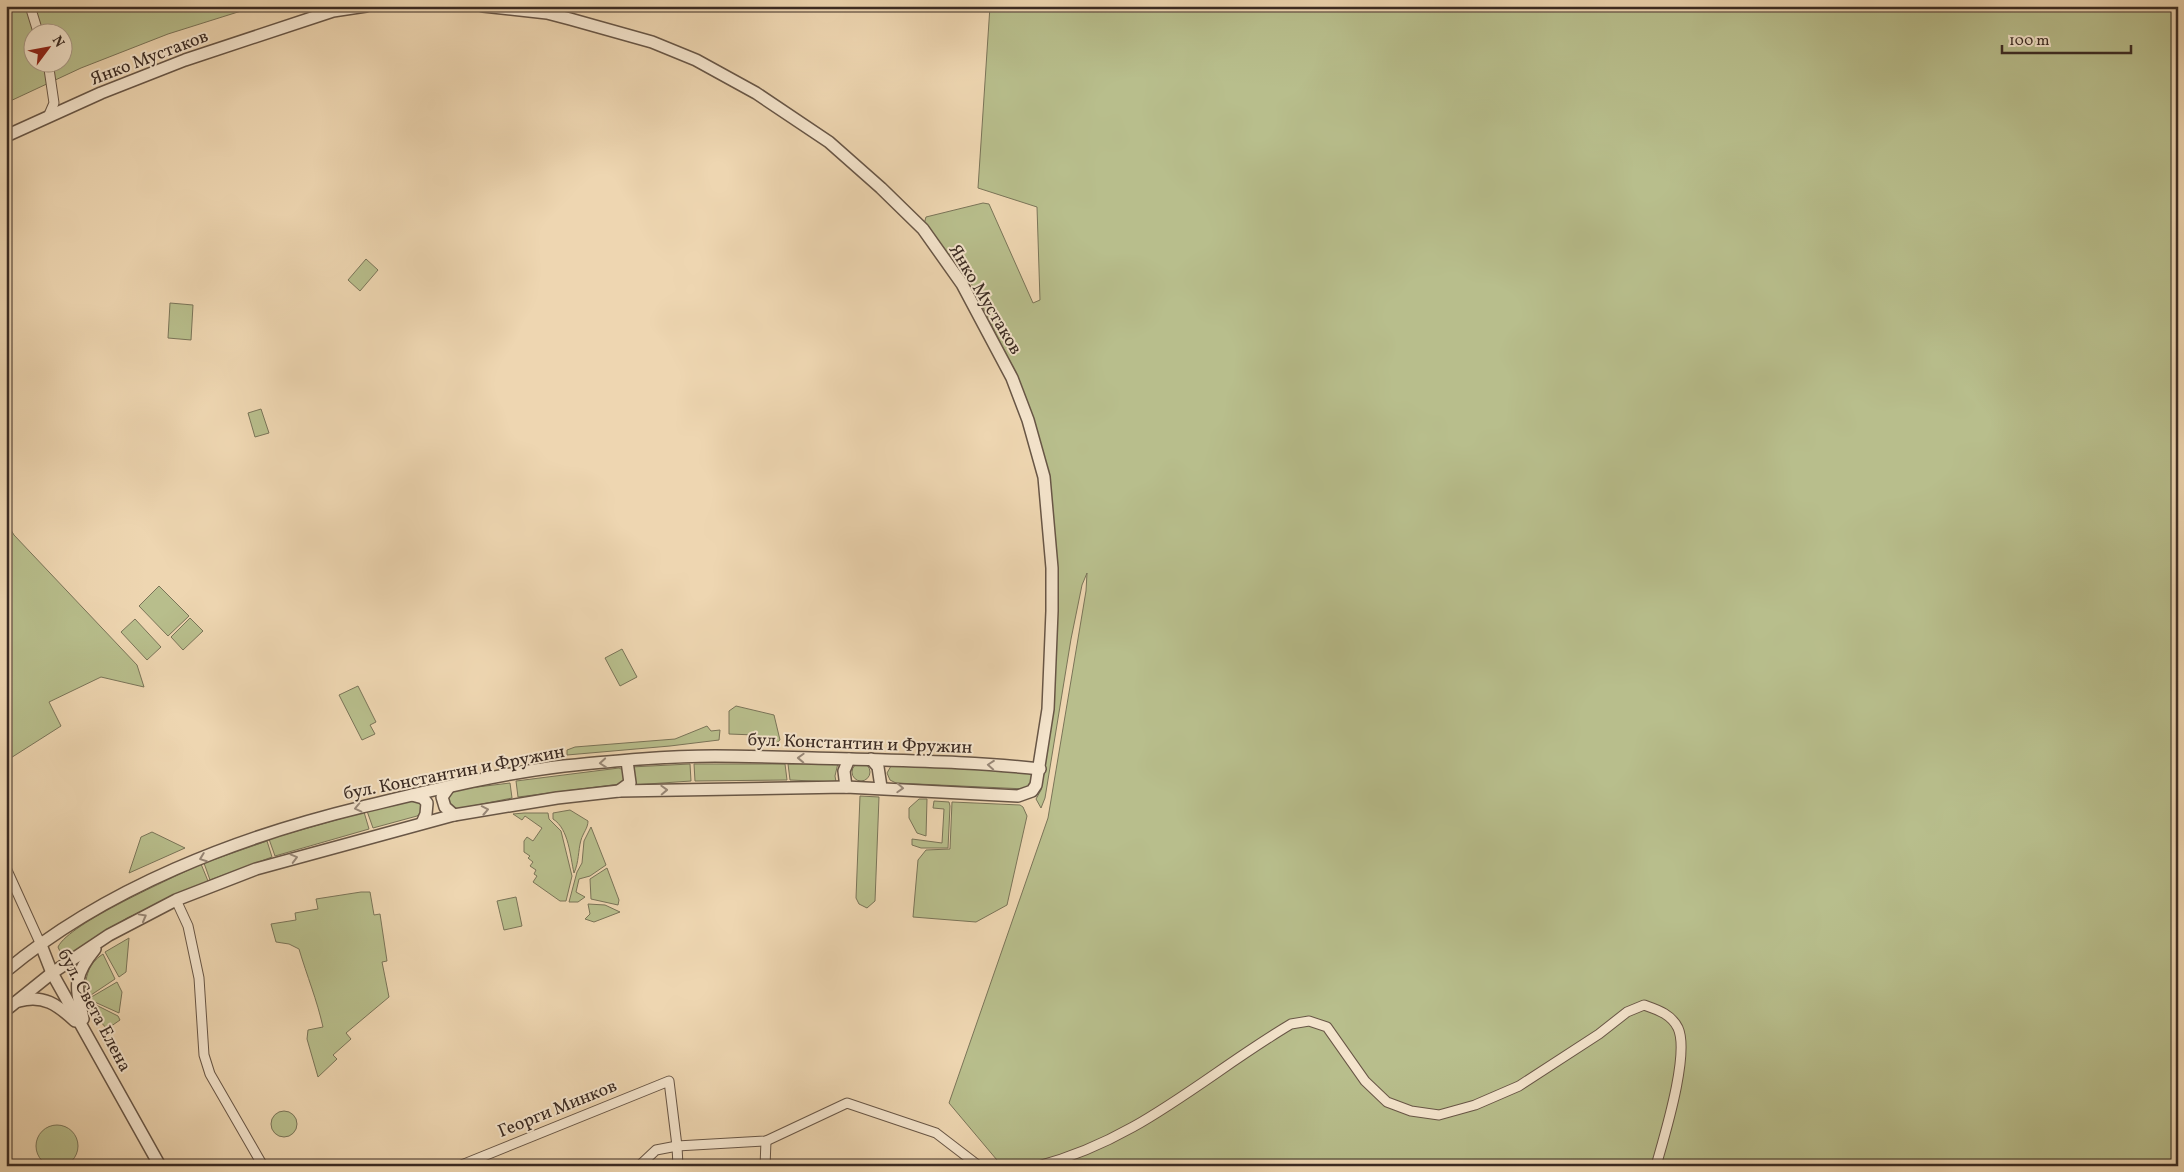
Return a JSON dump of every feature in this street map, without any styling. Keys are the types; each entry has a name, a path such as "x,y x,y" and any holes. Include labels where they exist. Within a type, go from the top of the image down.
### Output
{"street":[{"path":"30,6 35,22"},
{"name":"Янко Мустаков","path":"6,136 101,93 185,60 335,8 366,6"},
{"name":"Янко Мустаков","path":"483,6 547,10 621,32 696,60 756,93 808,127 867,176 923,229 962,284 1012,378 1028,420 1044,477 1052,568 1052,611 1048,709 1040,769"},
{"path":"48,117 54,103 49,72"},
{"name":"бул. Константин и Фружин","path":"6,971 41,945 102,906 181,866 266,834 307,821 449,787 562,766 714,756 958,762 1040,769"},
{"path":"846,787 844,771 849,759"},
{"path":"871,759 877,764 880,772 881,788"},
{"path":"619,791 630,783 627,761"},
{"path":"11,1006 52,974 101,942 176,900 256,869 422,823 556,798 619,791 867,787 1018,796 1032,791 1036,785 1040,769"},
{"path":"867,787 874,784 880,772"},
{"path":"449,787 442,797 445,807 454,816"},
{"path":"412,795 420,796 427,803 426,814 422,823"},
{"name":"бул. Света Елена","path":"6,868 52,974 86,1031 160,1166"},
{"path":"176,900 188,926 199,978 204,1055 210,1074 263,1166"},
{"path":"86,1031 76,987 80,972 101,942"},
{"path":"11,1006 29,998 48,1001 60,1006 86,1031"},
{"path":"1038,1166 1068,1158 1115,1138 1164,1110 1291,1024 1309,1022 1327,1027 1365,1081 1387,1102 1411,1111 1439,1115 1475,1105 1519,1086 1599,1034 1627,1012 1644,1005 1665,1012 1678,1029 1680,1053 1671,1109 1656,1166"},
{"name":"Георги Минков","path":"459,1166 669,1081 677,1146"},
{"path":"639,1166 656,1150 677,1146 766,1141 848,1103 936,1133 979,1166"},
{"path":"765,1166 766,1141"},
{"path":"677,1146 678,1166"},
{"path":"2170,1166 2178,1164"}],"green space":[{"path":"6,6 257,6 168,34 81,68 6,103"},
{"path":"990,6 2178,6 2178,1166 1002,1166 949,1103 1048,818 1086,591 1087,573 1082,585 1071,639 1045,798 1041,808 1036,799 1041,790 1054,634 1046,476 1015,373 971,283 924,224 926,217 983,203 989,204 1033,303 1040,300 1037,207 978,188"},
{"path":"366,259 378,270 360,291 348,280"},
{"path":"170,303 193,305 191,340 168,338"},
{"path":"261,409 269,433 255,437 248,413"},
{"path":"6,522 14,535 137,665 144,687 101,677 49,702 61,726 6,761"},
{"path":"159,586 189,616 168,636 139,606"},
{"path":"190,618 203,631 183,650 171,637"},
{"path":"135,619 161,647 147,660 121,632"},
{"path":"622,649 637,677 620,686 605,658"},
{"path":"358,686 376,722 370,725 375,734 362,740 339,695"},
{"path":"736,706 774,715 780,740 775,744 755,743 755,735 729,734 729,711"},
{"path":"707,726 711,731 720,730 719,740 567,755 567,750 575,747 675,739"},
{"path":"838,763 835,776 836,782 790,780 788,764"},
{"path":"857,763 865,763 870,768 868,779 857,781 852,776 852,768"},
{"path":"690,764 691,781 633,785 631,767"},
{"path":"694,764 785,764 787,780 695,781"},
{"path":"896,764 1029,771 1032,775 1033,784 1026,789 896,783 890,780 887,773 891,766"},
{"path":"619,768 623,770 626,780 620,784 518,797 516,781"},
{"path":"510,783 512,798 457,809 448,801 453,790"},
{"path":"860,796 879,797 875,901 867,908 859,904 856,898"},
{"path":"412,799 422,803 421,813 417,816 373,828 367,811"},
{"path":"919,799 927,799 926,836 917,833 909,818 909,808"},
{"path":"934,801 949,802 948,848 921,848 912,845 912,839 942,843 944,809 933,808"},
{"path":"952,802 1020,805 1027,816 1007,905 976,922 913,917 918,860 926,850 950,849"},
{"path":"570,810 588,821 581,840 574,873 566,836 558,823 553,819 553,813"},
{"path":"364,812 369,829 275,856 269,839"},
{"path":"548,813 549,819 561,831 572,876 566,901 560,901 533,882 537,876 534,874 536,870 530,866 533,862 528,858 530,856 524,852 524,841 527,837 533,841 542,828 525,816 522,820 513,814"},
{"path":"591,827 606,865 590,876 579,879 576,892 585,897 578,902 569,902 577,872 582,863 584,841"},
{"path":"152,832 185,848 129,873 141,837"},
{"path":"267,841 272,857 210,880 204,863"},
{"path":"201,864 208,881 127,918 67,956 62,956 58,947 66,937 81,926 123,902"},
{"path":"607,868 619,900 618,905 591,899 590,879"},
{"path":"370,892 374,915 380,914 387,961 382,962 389,997 346,1033 351,1039 333,1055 337,1059 318,1077 307,1039 308,1030 323,1027 318,1007 299,949 289,944 276,942 271,924 296,920 295,913 318,909 316,899"},
{"path":"516,897 522,926 504,930 497,901"},
{"path":"588,904 605,905 620,912 594,922 585,919 590,914"},
{"path":"129,938 126,972 119,977 105,952"},
{"path":"103,954 115,979 85,999 85,986 90,968 97,958"},
{"path":"117,982 122,992 119,1013 88,999"},
{"path":"88,1001 118,1016 120,1020 107,1029 93,1013"},
{"path":"284,1111 293,1115 297,1124 293,1133 284,1137 275,1133 271,1124 275,1115"},
{"path":"61,1125 69,1128 75,1134 78,1146 75,1158 69,1164 53,1167 45,1164 39,1158 36,1142 39,1134 45,1128"}]}
